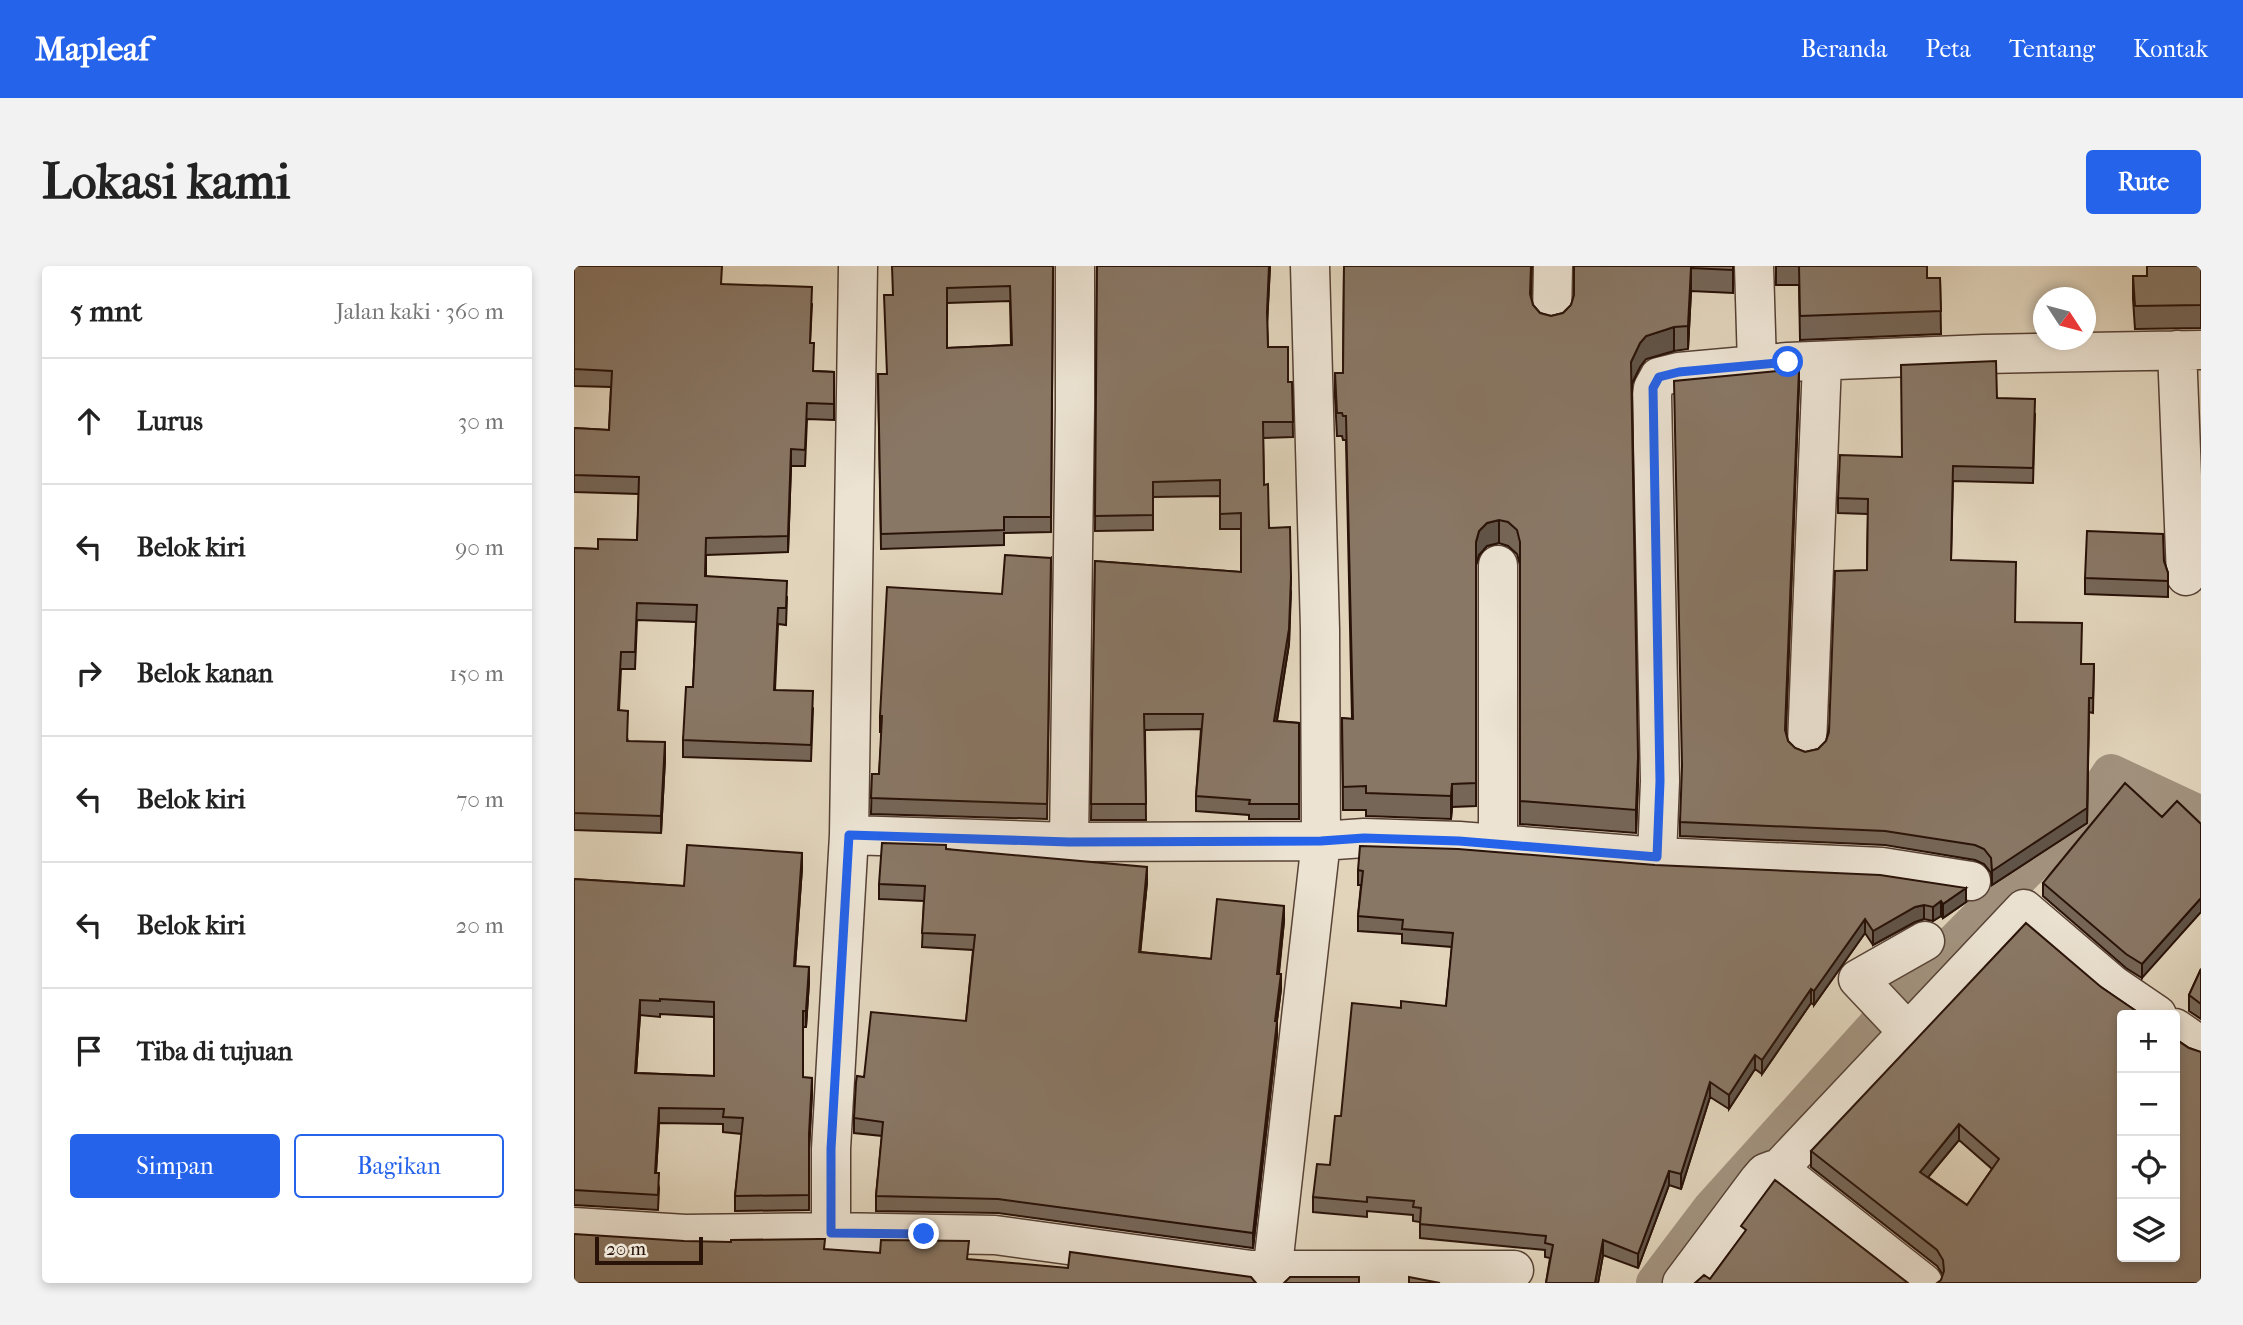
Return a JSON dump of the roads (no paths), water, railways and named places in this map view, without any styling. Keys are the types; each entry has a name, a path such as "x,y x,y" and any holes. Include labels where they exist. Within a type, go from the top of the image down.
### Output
{"street":[{"path":"831,1233 831,1149 849,835 858,266"},
{"path":"1069,842 1075,266"},
{"path":"1272,1277 1321,841 1320,629 1310,266"},
{"path":"1552,318 1553,266"},
{"path":"1754,266 1757,365"},
{"path":"1657,857 1660,781 1653,388 1659,377 1757,365 1984,354 2189,350 2186,576"},
{"path":"1807,745 1822,362"},
{"path":"1497,844 1498,565"},
{"path":"849,835 1069,842 1321,841 1364,838 1497,844 1657,857 1882,867 1971,881"},
{"path":"1777,1171 2024,909 2113,985 2150,1010"},
{"path":"1908,1032 1858,979 1925,941"},
{"path":"2180,1031 2201,1046"},
{"path":"1682,1283 1759,1180 1770,1170 1791,1179 1923,1283"},
{"path":"574,1227 685,1234 995,1235 1238,1269 1272,1277 1514,1270"}],"waterway":[{"path":"1655,1283 1711,1209 1922,975 2087,809 2111,773 2201,815"}]}
